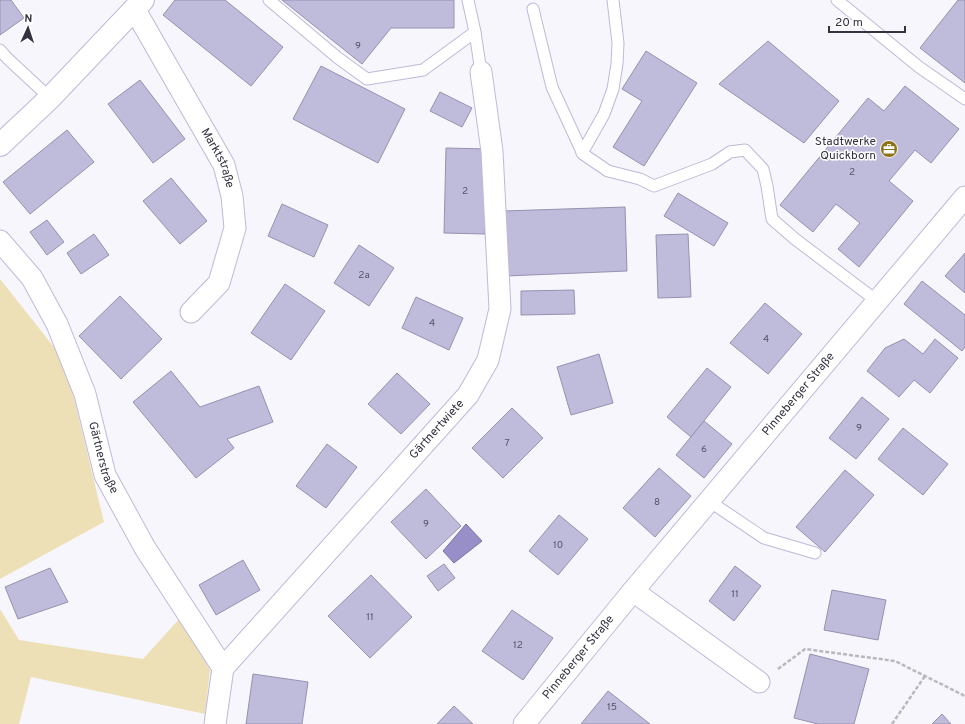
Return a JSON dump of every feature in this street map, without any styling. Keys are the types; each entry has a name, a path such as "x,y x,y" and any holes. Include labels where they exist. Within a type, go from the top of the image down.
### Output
{"main road":[{"name":"Marktstraße","path":"0,146 50,98 139,5"}],"street":[{"name":"Marktstraße","path":"139,5 224,165 232,196 235,228 219,283 191,312"},
{"name":"Gärtnertwiete","path":"223,668 468,395 488,360 500,309 492,151 481,72"},
{"name":"Pinneberger Straße","path":"524,724 633,591 965,197"},
{"name":"Gärtnerstraße","path":"0,241 32,278 57,324 84,394 105,475 145,548 223,668"},
{"path":"633,591 759,682"},
{"path":"215,724 223,668"}],"lane":[{"path":"269,0 338,58 367,79 423,70 475,32"},
{"path":"468,0 475,32 481,72"},
{"path":"582,153 604,114 613,89 618,43 613,0"},
{"path":"837,0 919,67 965,99"},
{"path":"533,9 552,87 582,153 608,170 640,178 654,186 712,164 730,152 745,150 763,168 772,219 795,239 877,301"},
{"path":"0,50 50,98"},
{"path":"709,501 764,538 816,552"}],"path":[{"path":"759,682 805,649 895,661 963,695 965,698"},
{"path":"892,724 925,676"}],"shaded area":[{"path":"0,279 65,361 104,522 0,579"},
{"path":"466,524 482,541 454,563 443,551"},
{"path":"0,609 19,640 143,659 180,618 210,670 205,714 31,677 19,724 0,724"}],"building":[{"path":"0,0 11,0 24,18 0,35"},
{"path":"175,0 225,0 283,47 251,86 163,15"},
{"path":"282,0 454,0 454,28 391,28 362,64"},
{"path":"958,0 965,0 965,83 920,48"},
{"path":"768,41 839,101 804,143 719,84"},
{"path":"646,51 697,83 644,166 613,147 642,101 622,89"},
{"path":"321,66 405,109 378,163 293,119"},
{"path":"140,80 185,139 153,163 108,104"},
{"path":"905,86 959,129 931,163 915,150 889,181 913,201 859,267 838,249 860,223 836,204 813,232 780,205 868,98 884,111"},
{"path":"440,92 472,108 462,127 430,111"},
{"path":"67,130 94,162 30,214 3,182"},
{"path":"446,148 487,149 485,234 444,233"},
{"path":"171,178 207,221 180,244 143,201"},
{"path":"678,193 728,223 714,246 664,216"},
{"path":"282,204 328,225 314,257 268,236"},
{"path":"625,207 627,271 506,276 504,211"},
{"path":"47,220 64,242 47,255 30,232"},
{"path":"94,234 109,255 81,274 67,253"},
{"path":"688,234 691,297 658,298 656,235"},
{"path":"359,245 394,268 369,306 334,283"},
{"path":"965,253 965,293 945,276"},
{"path":"922,281 965,315 965,347 962,351 904,304"},
{"path":"285,284 325,311 291,360 251,333"},
{"path":"574,290 575,314 521,315 521,291"},
{"path":"120,296 162,339 121,379 79,336"},
{"path":"416,297 463,318 449,350 402,328"},
{"path":"765,303 802,334 768,374 730,343"},
{"path":"904,339 923,354 935,339 958,358 930,393 914,380 899,397 867,371 885,348"},
{"path":"599,354 613,403 571,415 557,367"},
{"path":"707,368 731,387 691,437 667,417"},
{"path":"171,371 200,407 259,386 273,422 227,439 234,448 196,478 133,402"},
{"path":"397,373 430,404 401,434 368,404"},
{"path":"862,397 889,419 856,459 829,438"},
{"path":"512,408 543,438 503,478 472,448"},
{"path":"704,421 732,444 704,478 676,455"},
{"path":"903,428 948,464 923,495 878,459"},
{"path":"327,444 357,467 326,508 296,486"},
{"path":"659,468 691,496 655,537 623,508"},
{"path":"845,470 874,495 825,552 796,527"},
{"path":"426,489 461,526 426,559 391,522"},
{"path":"559,515 588,539 558,575 529,551"},
{"path":"243,560 260,590 216,615 199,585"},
{"path":"444,564 455,578 438,591 427,576"},
{"path":"735,566 761,586 734,621 709,601"},
{"path":"50,568 68,602 18,619 5,587"},
{"path":"371,575 412,617 370,658 328,616"},
{"path":"832,590 886,600 878,640 824,630"},
{"path":"512,610 553,638 523,680 482,651"},
{"path":"810,654 869,669 854,724 818,724 794,718"},
{"path":"253,674 308,682 302,724 246,724"},
{"path":"608,691 650,724 581,724"},
{"path":"454,706 473,724 437,724"},
{"path":"942,714 951,724 932,724"}],"place":[{"name":"Stadtwerke Quickborn","path":"889,149"}]}
